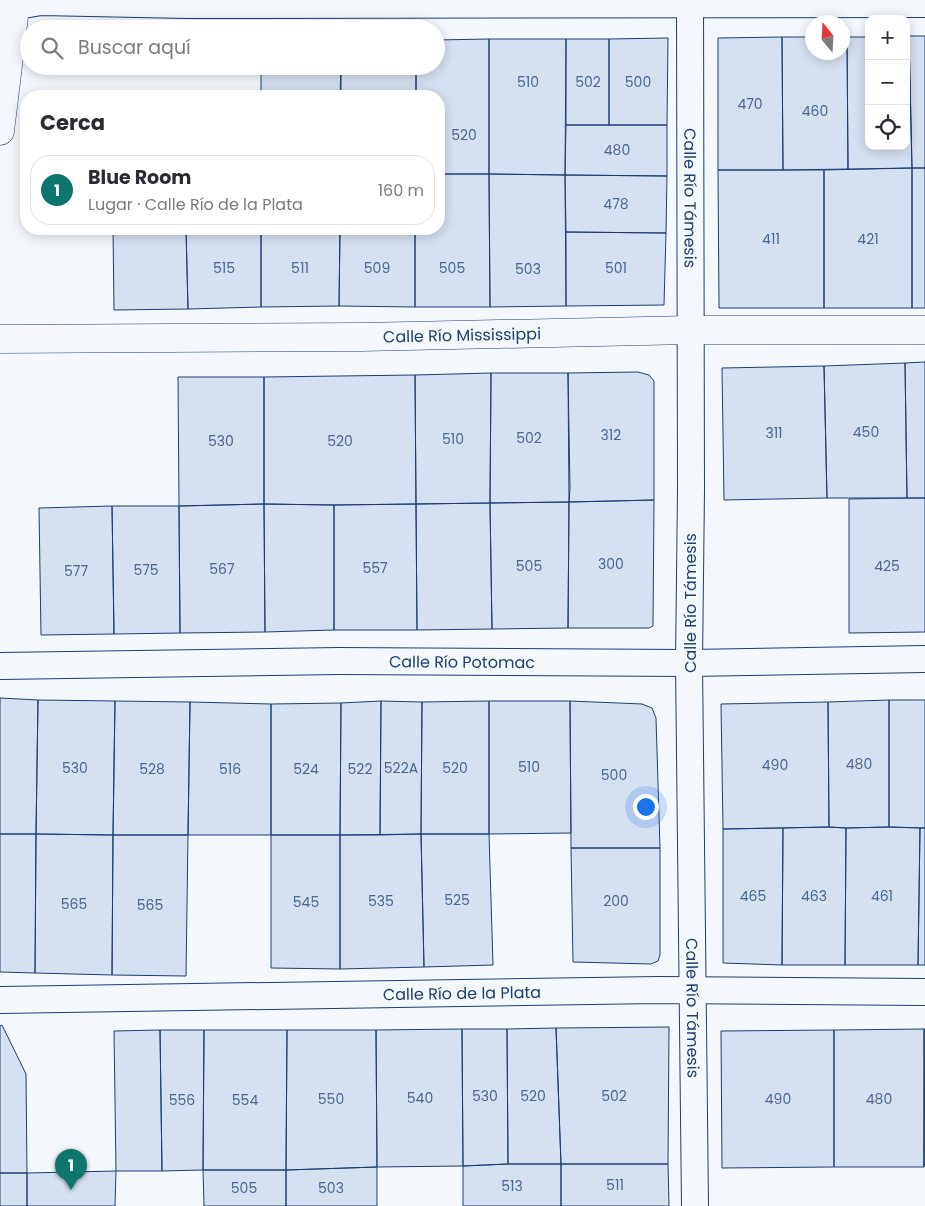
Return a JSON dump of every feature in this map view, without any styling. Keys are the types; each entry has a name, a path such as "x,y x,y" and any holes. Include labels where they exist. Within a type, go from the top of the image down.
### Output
{"street":[{"path":"0,131 11,5 41,2 187,5 690,2 925,4"},
{"name":"Calle Río Támesis","path":"690,2 690,663 695,1206"},
{"name":"Calle Río Mississippi","path":"0,339 362,337 690,330 925,330"},
{"name":"Calle Río Potomac","path":"0,666 339,661 690,663 925,659"},
{"name":"Calle Río de la Plata","path":"0,1000 693,990 925,992"}],"building":[{"path":"910,36 925,36 925,168 912,168"},
{"path":"782,37 783,170 718,170 718,38"},
{"path":"782,37 805,37 805,60 847,60 848,169 783,170"},
{"path":"850,37 865,37 865,150 910,150 910,80 912,168 848,169 847,60 850,60"},
{"path":"668,38 667,125 609,125 609,39"},
{"path":"489,39 489,174 445,174 445,90 416,90 416,75 445,75 445,40"},
{"path":"489,39 566,39 565,175 489,174"},
{"path":"566,39 609,39 609,125 566,125"},
{"path":"261,75 341,75 340,90 261,90"},
{"path":"341,75 416,75 416,90 341,90"},
{"path":"566,125 667,125 667,176 565,175"},
{"path":"912,168 925,168 925,308 912,308"},
{"path":"912,168 912,308 824,308 824,170"},
{"path":"718,170 824,170 824,308 719,308"},
{"path":"445,174 489,174 490,307 415,307 415,235 445,235"},
{"path":"489,174 565,175 566,306 490,307"},
{"path":"565,175 667,176 666,233 566,232"},
{"path":"566,232 666,233 664,305 566,306"},
{"path":"113,235 186,235 188,309 114,310"},
{"path":"186,235 261,235 261,307 188,309"},
{"path":"261,235 340,235 339,306 261,307"},
{"path":"340,235 415,235 415,307 339,306"},
{"path":"925,362 925,498 907,498 905,363"},
{"path":"905,363 907,498 827,498 824,366"},
{"path":"824,366 827,498 724,500 722,368"},
{"path":"638,372 649,375 654,381 654,500 569,502 568,373"},
{"path":"491,373 568,373 569,502 490,503"},
{"path":"491,373 490,503 416,504 415,375"},
{"path":"415,375 416,504 264,504 264,377"},
{"path":"178,377 264,377 264,504 179,506"},
{"path":"925,498 925,632 849,633 849,499"},
{"path":"654,500 653,626 649,628 568,628 569,502"},
{"path":"569,502 568,628 492,629 490,503"},
{"path":"490,503 492,629 417,630 416,504"},
{"path":"264,504 265,632 180,633 179,506"},
{"path":"264,504 334,505 334,630 265,632"},
{"path":"416,504 417,630 334,630 334,505"},
{"path":"112,506 179,506 180,633 114,634"},
{"path":"112,506 114,634 41,635 39,508"},
{"path":"0,698 38,700 36,834 0,834"},
{"path":"38,700 115,701 113,835 36,834"},
{"path":"889,700 889,827 829,827 828,702"},
{"path":"889,700 925,700 925,828 889,827"},
{"path":"115,701 190,702 188,835 113,835"},
{"path":"381,701 380,835 340,835 341,703"},
{"path":"381,701 422,702 421,834 380,835"},
{"path":"489,701 489,834 421,834 422,702"},
{"path":"489,701 570,701 571,833 489,834"},
{"path":"570,701 642,704 652,708 656,718 660,848 571,848"},
{"path":"190,702 271,704 271,835 188,835"},
{"path":"828,702 829,827 723,829 721,704"},
{"path":"341,703 340,835 271,835 271,704"},
{"path":"783,828 846,828 845,965 782,965"},
{"path":"783,828 782,965 723,963 723,829"},
{"path":"846,828 920,828 918,965 845,965"},
{"path":"920,828 925,828 925,965 918,965"},
{"path":"0,834 36,834 35,973 0,972"},
{"path":"36,834 113,835 112,975 35,973"},
{"path":"421,834 424,967 340,969 340,835"},
{"path":"421,834 489,834 493,965 424,967"},
{"path":"113,835 188,835 186,976 112,975"},
{"path":"271,835 340,835 340,969 271,968"},
{"path":"571,848 660,848 660,955 658,961 651,964 573,962"},
{"path":"2,1025 26,1074 27,1173 0,1173 0,1026"},
{"path":"669,1027 668,1164 561,1164 556,1028"},
{"path":"556,1028 561,1164 508,1164 507,1029"},
{"path":"462,1029 463,1166 377,1167 376,1030"},
{"path":"462,1029 507,1029 508,1164 463,1166"},
{"path":"924,1029 925,1029 924,1167"},
{"path":"924,1029 924,1167 834,1167 834,1030"},
{"path":"160,1030 204,1030 203,1170 162,1171"},
{"path":"160,1030 162,1171 116,1171 114,1031"},
{"path":"204,1030 287,1030 286,1170 203,1170"},
{"path":"287,1030 376,1030 377,1167 286,1170"},
{"path":"834,1030 834,1167 722,1168 721,1031"},
{"path":"561,1164 561,1206 463,1206 463,1166"},
{"path":"561,1164 668,1164 669,1206 561,1206"},
{"path":"377,1167 377,1206 286,1206 286,1170"},
{"path":"203,1170 286,1170 286,1206 204,1206"},
{"path":"116,1171 115,1206 27,1206 27,1173"},
{"path":"0,1173 27,1173 27,1206 0,1206"}],"place":[{"name":"Blue Room","path":"71,1190"}]}
